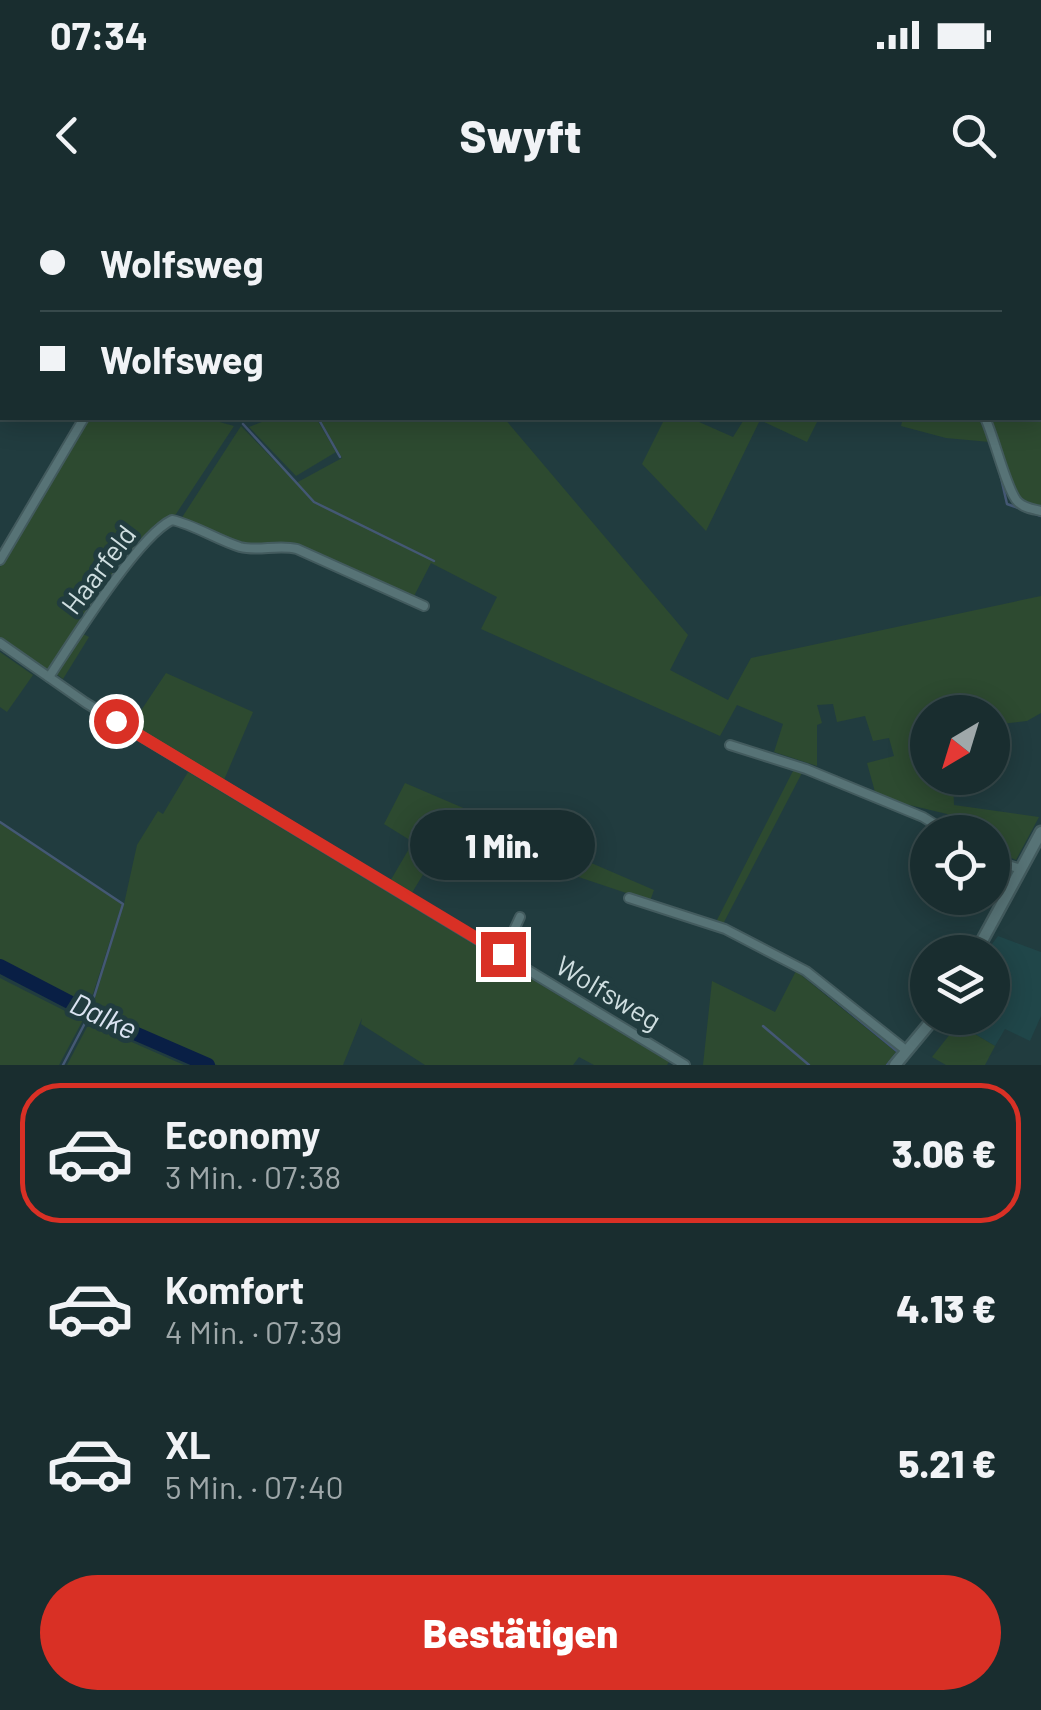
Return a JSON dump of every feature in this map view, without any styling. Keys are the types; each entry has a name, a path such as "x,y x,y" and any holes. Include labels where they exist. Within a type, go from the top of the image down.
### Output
{"street":[{"path":"0,560 83,420"},
{"path":"986,420 1012,495 1026,507 1041,510"},
{"name":"Haarfeld","path":"49,677 154,531 172,520 239,546 260,549 280,544 297,548 424,606"},
{"name":"Wolfsweg","path":"0,642 267,814 685,1065"},
{"path":"730,745 806,768 920,815"},
{"path":"985,935 1041,832"},
{"path":"1010,865 1022,869"},
{"path":"629,898 726,929 806,971 906,1051"},
{"path":"503,954 520,917"},
{"path":"895,1065 920,1035"}],"shaded area":[{"path":"1010,940 1041,952 1041,1016 1030,1041 1010,1031"},
{"path":"977,1035 1001,1035 995,1046"}],"green space":[{"path":"88,420 212,420 234,426 176,514 152,529 79,625 49,673 0,639 0,567"},
{"path":"267,420 317,420 336,452 296,476 249,427"},
{"path":"320,420 506,420 688,635 670,670 728,700 751,658 1041,596 1041,713 1027,721 1010,723 1010,695 910,695 910,795 954,795 954,805 1039,817 1016,860 1010,857 1010,815 948,815 875,792 867,763 894,756 889,738 873,741 865,716 837,722 833,704 817,705 822,723 817,725 817,766 774,752 783,724 737,705 720,736 481,629 497,597 431,563 413,598 298,545 241,545 181,519 241,426 296,483 342,458"},
{"path":"664,420 695,420 733,437 744,420 760,420 706,531 642,464"},
{"path":"760,420 818,420 807,442"},
{"path":"902,420 979,420 990,442 946,438 901,426"},
{"path":"990,420 1041,420 1041,506 1016,492"},
{"path":"81,633 89,637 63,679 55,673"},
{"path":"0,652 33,675 7,712 0,707"},
{"path":"166,673 253,712 224,780 132,724"},
{"path":"794,769 803,771 723,924 717,920"},
{"path":"188,772 669,1062 594,1065 579,1057 573,1065 425,1065 361,1024 362,1018 343,1065 217,1065 92,1007 124,904 137,845 158,811 163,814"},
{"path":"405,783 654,890 650,901 519,857 512,867 450,830 410,896 389,883 413,842 384,824"},
{"path":"0,823 122,904 89,1006 0,960"},
{"path":"796,971 896,1052 886,1065 703,1065 712,981 775,1012"},
{"path":"0,978 83,1020 59,1065 0,1065"},
{"path":"93,1025 184,1065 67,1065 87,1027"},
{"path":"949,1035 976,1035 995,1046 985,1065 946,1065 932,1057"}],"waterway":[{"path":"319,420 340,457"},
{"path":"243,424 314,502 434,561"},
{"path":"999,469 1007,504 1041,516"},
{"path":"0,822 123,904 89,1013"},
{"name":"Dalke","path":"0,966 100,1018 208,1065"},
{"path":"819,987 898,1052 887,1065"},
{"path":"63,1065 85,1023 100,1018"},
{"path":"763,1026 809,1065"}],"route":[{"path":"116,721 503,954"}]}
